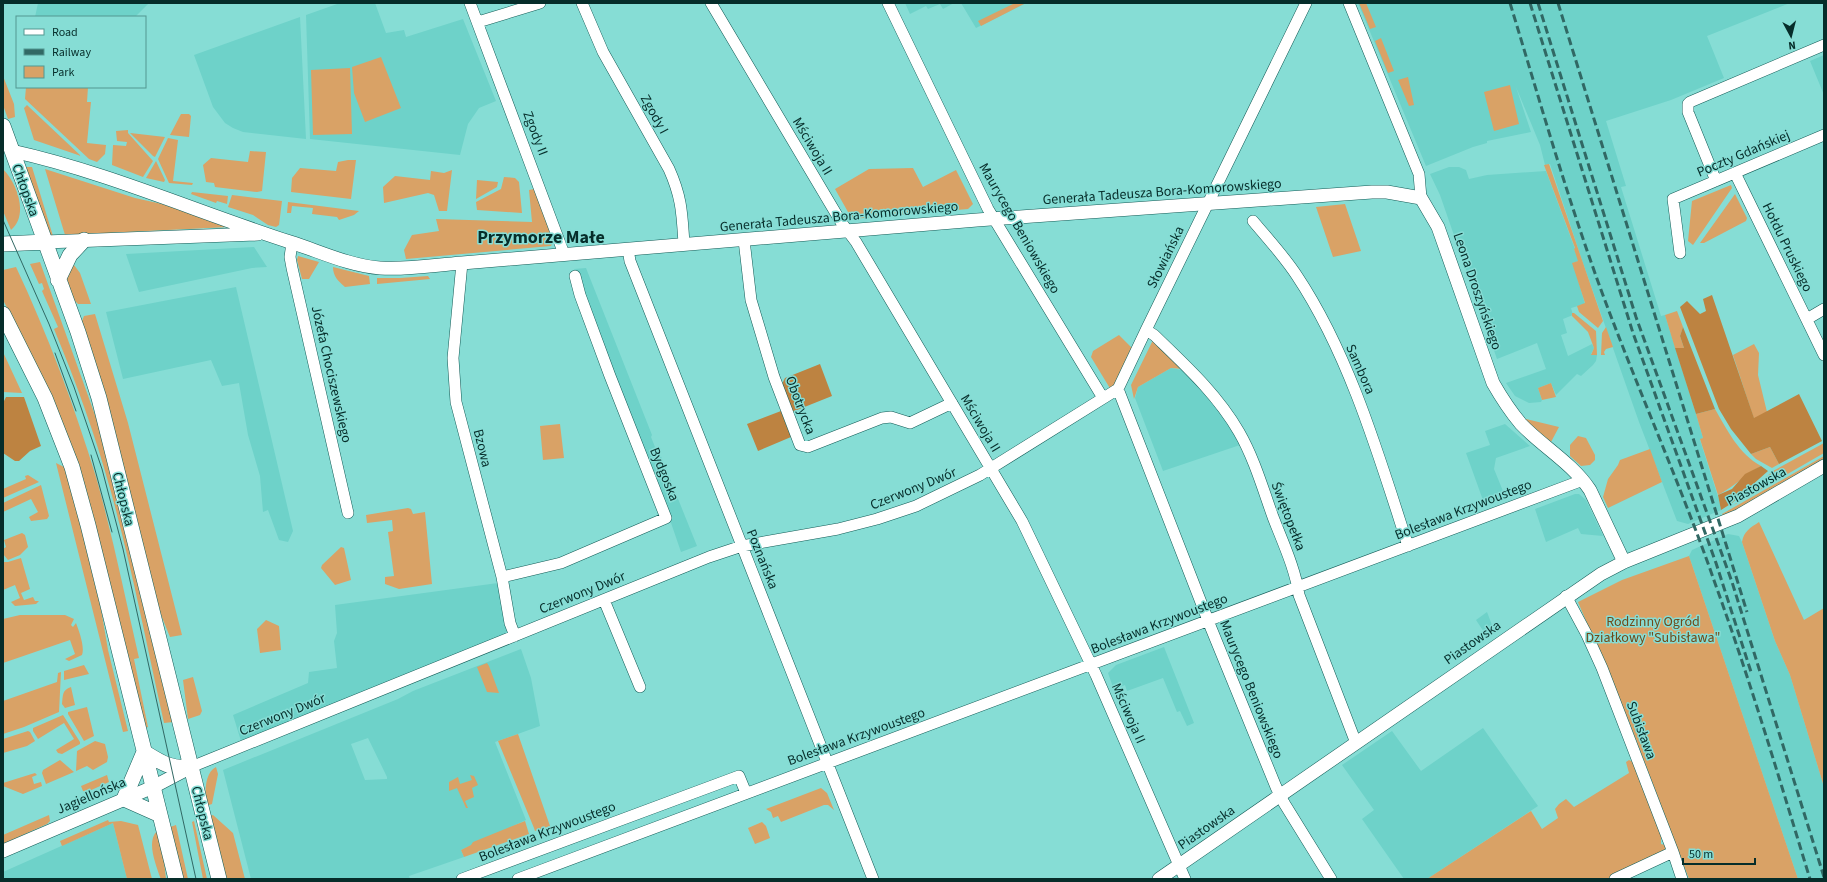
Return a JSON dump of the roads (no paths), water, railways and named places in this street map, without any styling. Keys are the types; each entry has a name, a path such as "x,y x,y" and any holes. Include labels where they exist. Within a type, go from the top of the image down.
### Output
{"main road":[{"name":"Chłopska","path":"3,126 7,151 45,242 99,398 219,879"},
{"path":"58,280 70,255 84,240"},
{"path":"3,244 45,242"},
{"path":"3,314 45,398 72,466 176,879"},
{"path":"144,752 172,767 191,767"},
{"path":"144,752 124,799 160,815"}],"street":[{"name":"Zgody II","path":"470,3 564,254"},
{"path":"478,22 538,3"},
{"name":"Zgody I","path":"582,3 603,52 669,169 676,186 683,218 684,244"},
{"name":"Mściwoja II","path":"711,3 847,230 856,242 1022,521 1099,682 1185,879"},
{"name":"Maurycego Beniowskiego","path":"888,3 988,209 1103,398"},
{"name":"Słowiańska","path":"1118,389 1306,3"},
{"name":"Leona Droszyńskiego","path":"1349,3 1419,174 1421,198 1438,227 1493,383 1503,401 1522,424 1557,454 1583,480 1590,490 1624,562"},
{"path":"1716,181 1688,112 1690,102 1824,45"},
{"name":"Poczty Gdańskiej","path":"1680,253 1673,199 1824,135"},
{"name":"Generała Tadeusza Bora-Komorowskiego","path":"7,151 47,158 210,213 264,234 346,260 380,268 462,263 847,230 1372,192 1387,192 1421,198"},
{"name":"Hołdu Pruskiego","path":"1735,173 1824,355"},
{"name":"Sambora","path":"1253,221 1273,244 1296,275 1322,320 1360,404 1408,546"},
{"name":"Generała Tadeusza Bora-Komorowskiego","path":"45,242 264,234"},
{"name":"Obotrycka","path":"744,240 751,300 772,371 800,445 808,447 882,418 891,417 910,422 952,403"},
{"name":"Józefa Chociszewskiego","path":"292,243 290,257 292,268 348,512"},
{"name":"Poznańska","path":"628,249 630,261 874,879"},
{"name":"Bzowa","path":"462,263 453,358 456,402 502,577 510,623 515,636"},
{"name":"Bydgoska","path":"502,577 561,563 666,518 607,369 580,295 575,276"},
{"path":"1807,319 1824,309"},
{"name":"Świętopełka","path":"1146,330 1154,336 1208,390 1220,404 1239,433 1252,460 1293,567 1299,595 1356,743"},
{"path":"991,469 1118,389"},
{"name":"Maurycego Beniowskiego","path":"1118,389 1280,795 1331,879"},
{"name":"Piastowska","path":"1159,879 1566,596 1601,574 1624,562 1738,516 1824,466"},
{"name":"Czerwony Dwór","path":"191,767 709,557 742,546 838,529 877,519 916,506 991,469"},
{"name":"Bolesława Krzywoustego","path":"518,879 1583,480"},
{"name":"Subisława","path":"1566,596 1587,635 1602,668 1682,879"},
{"path":"604,600 640,687"},
{"name":"Jagiellońska","path":"3,851 153,787 191,767"},
{"name":"Bolesława Krzywoustego","path":"462,879 739,776 746,793"},
{"path":"1615,879 1673,852"}],"tram line":[{"path":"3,220 49,324 74,387 102,469 123,549 196,879"},
{"path":"55,353 76,411"},
{"path":"91,455 112,532"}],"railway":[{"path":"1510,3 1576,217 1614,325 1688,511 1729,622 1810,879"},
{"path":"1530,3 1633,333 1716,563 1752,675"},
{"path":"1538,3 1636,317 1732,582 1824,877"},
{"path":"1558,3 1747,612"}],"district":[{"name":"Przymorze Małe","path":"541,237"}],"park label":[{"name":"Rodzinny Ogród Działkowy \"Subisława\"","path":"1653,630"}]}
